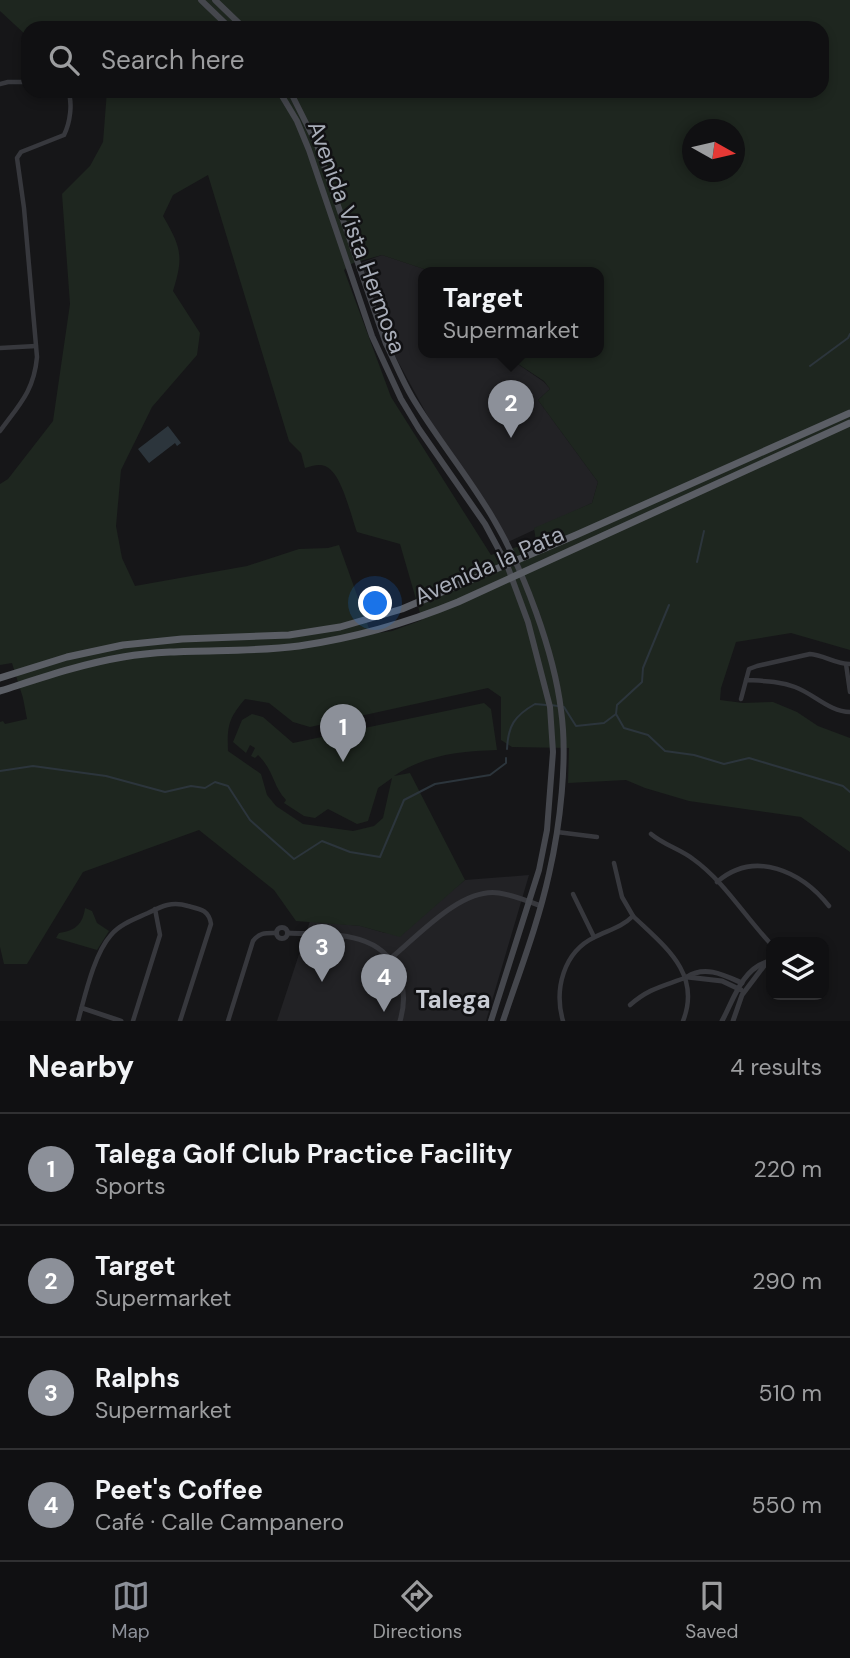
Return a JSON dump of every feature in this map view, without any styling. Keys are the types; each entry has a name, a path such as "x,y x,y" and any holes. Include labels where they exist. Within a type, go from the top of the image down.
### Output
{"highway":[{"name":"Avenida la Pata","path":"0,678 67,657 123,645 182,639 289,635 340,627 413,606 850,413"},
{"name":"Avenida la Pata","path":"0,691 66,670 125,657 299,646 345,638 415,619 512,578 850,423"}],"main road":[{"path":"201,0 223,21"},
{"path":"215,0 237,21"},
{"name":"Avenida Vista Hermosa","path":"283,98 297,121 309,150 376,344 401,399 485,524 506,565 537,653 546,688 553,727 547,830 530,902 491,1021"},
{"name":"Avenida Vista Hermosa","path":"294,98 317,145 386,344 399,373 435,433 494,519 516,561 547,651 561,710 563,744 557,831 541,906 503,1021"}],"street":[{"path":"0,83 21,82"},
{"path":"0,431 30,390 36,372 24,208 16,163 20,152 64,135 69,119 69,98"},
{"path":"0,348 36,346"},
{"path":"741,699 749,669 810,654 819,654 848,664 850,692"},
{"path":"746,680 771,681 796,687 838,710 850,712"},
{"path":"557,831 597,837"},
{"path":"651,834 660,842 693,859 766,938"},
{"path":"614,863 622,897 633,916 667,948 687,977 688,1001 683,1021"},
{"path":"717,882 736,870 759,865 771,866 797,876 817,890 830,906"},
{"path":"390,959 452,908 474,896 500,893 541,906"},
{"path":"573,894 594,937"},
{"path":"78,1021 101,951 110,936 123,925 170,903 180,903 205,911 210,915 211,924 180,1021"},
{"path":"132,1021 160,935 155,909"},
{"path":"563,1021 559,999 563,974 575,952 594,937 620,927 633,916"},
{"path":"228,1021 253,941 264,933 277,933 283,939 288,933 356,937 371,943 390,959 403,986 404,1001 400,1021"},
{"path":"722,1021 731,1017 743,987 766,962"},
{"path":"630,1005 642,994 659,985 694,973 714,972 743,987"},
{"path":"82,1008 121,1021"}],"shaded area":[{"path":"0,0 850,0 850,650 791,633 736,642 721,688 720,700 743,703 773,702 797,712 818,726 850,738 850,852 801,817 689,801 626,780 568,783 569,748 512,747 501,740 501,697 488,688 310,727 293,722 269,703 245,699 230,722 228,751 261,774 267,795 276,806 303,824 353,831 374,826 383,818 392,778 378,788 368,821 357,824 328,809 315,818 304,816 284,803 286,800 264,761 258,755 255,758 251,756 255,748 250,745 246,753 233,742 242,720 252,714 263,717 293,743 484,703 491,709 497,750 430,759 394,776 410,773 465,880 400,937 360,926 296,921 274,890 199,830 83,872 27,964 4,964 0,947 0,722 5,724 27,719 12,663 0,665 0,484 8,479 53,421 70,304 62,194 90,166 103,142 106,98 829,98 829,21 21,21 21,30 0,11","holes":["208,175 289,441 301,453 305,468 322,465 332,471 342,487 357,532 400,544 422,620 392,631 371,634 339,545 299,549 247,566 135,586 122,558 116,526 121,470 152,407 197,355 200,333 173,291 179,269 179,252 163,216 173,195","382,255 418,267 604,267 604,358 509,358 544,381 550,389 538,400 598,482 592,503 534,528 536,541 491,555 391,397 344,270 353,263"]},
{"path":"382,255 418,267 418,358 509,358 544,382 550,389 538,400 598,482 592,503 508,542 495,516 432,424 389,345 360,263"},
{"path":"168,426 181,443 177,446 175,443 149,463 138,449"},
{"path":"529,875 486,1021 277,1021 310,921 361,926 385,933 443,898 465,880"},
{"path":"85,908 92,911 97,923 109,931 97,950 56,938 59,933 70,931 77,926"}],"waterway":[{"path":"810,366 850,334"},
{"path":"697,562 704,531"},
{"path":"616,714 617,705 642,682 643,668 669,605"},
{"path":"507,749 509,734 517,717 535,704 546,705"},
{"path":"551,705 564,707 576,726 604,723 616,714 624,728 648,735 665,751 694,755 724,764 749,758 843,786 850,792"},
{"path":"0,771 33,766 106,776 165,792 191,786 205,788 215,782 228,786 250,820 294,859 322,841 350,852 380,857 404,800 435,784 490,775 506,763 506,758"}],"place":[{"name":"Target","path":"511,438"},
{"name":"Talega Golf Club Practice Facility","path":"343,762"},
{"name":"Ralphs","path":"322,982"},
{"name":"Peet's Coffee","path":"384,1012"}],"district":[{"name":"Talega","path":"453,1000"}]}
